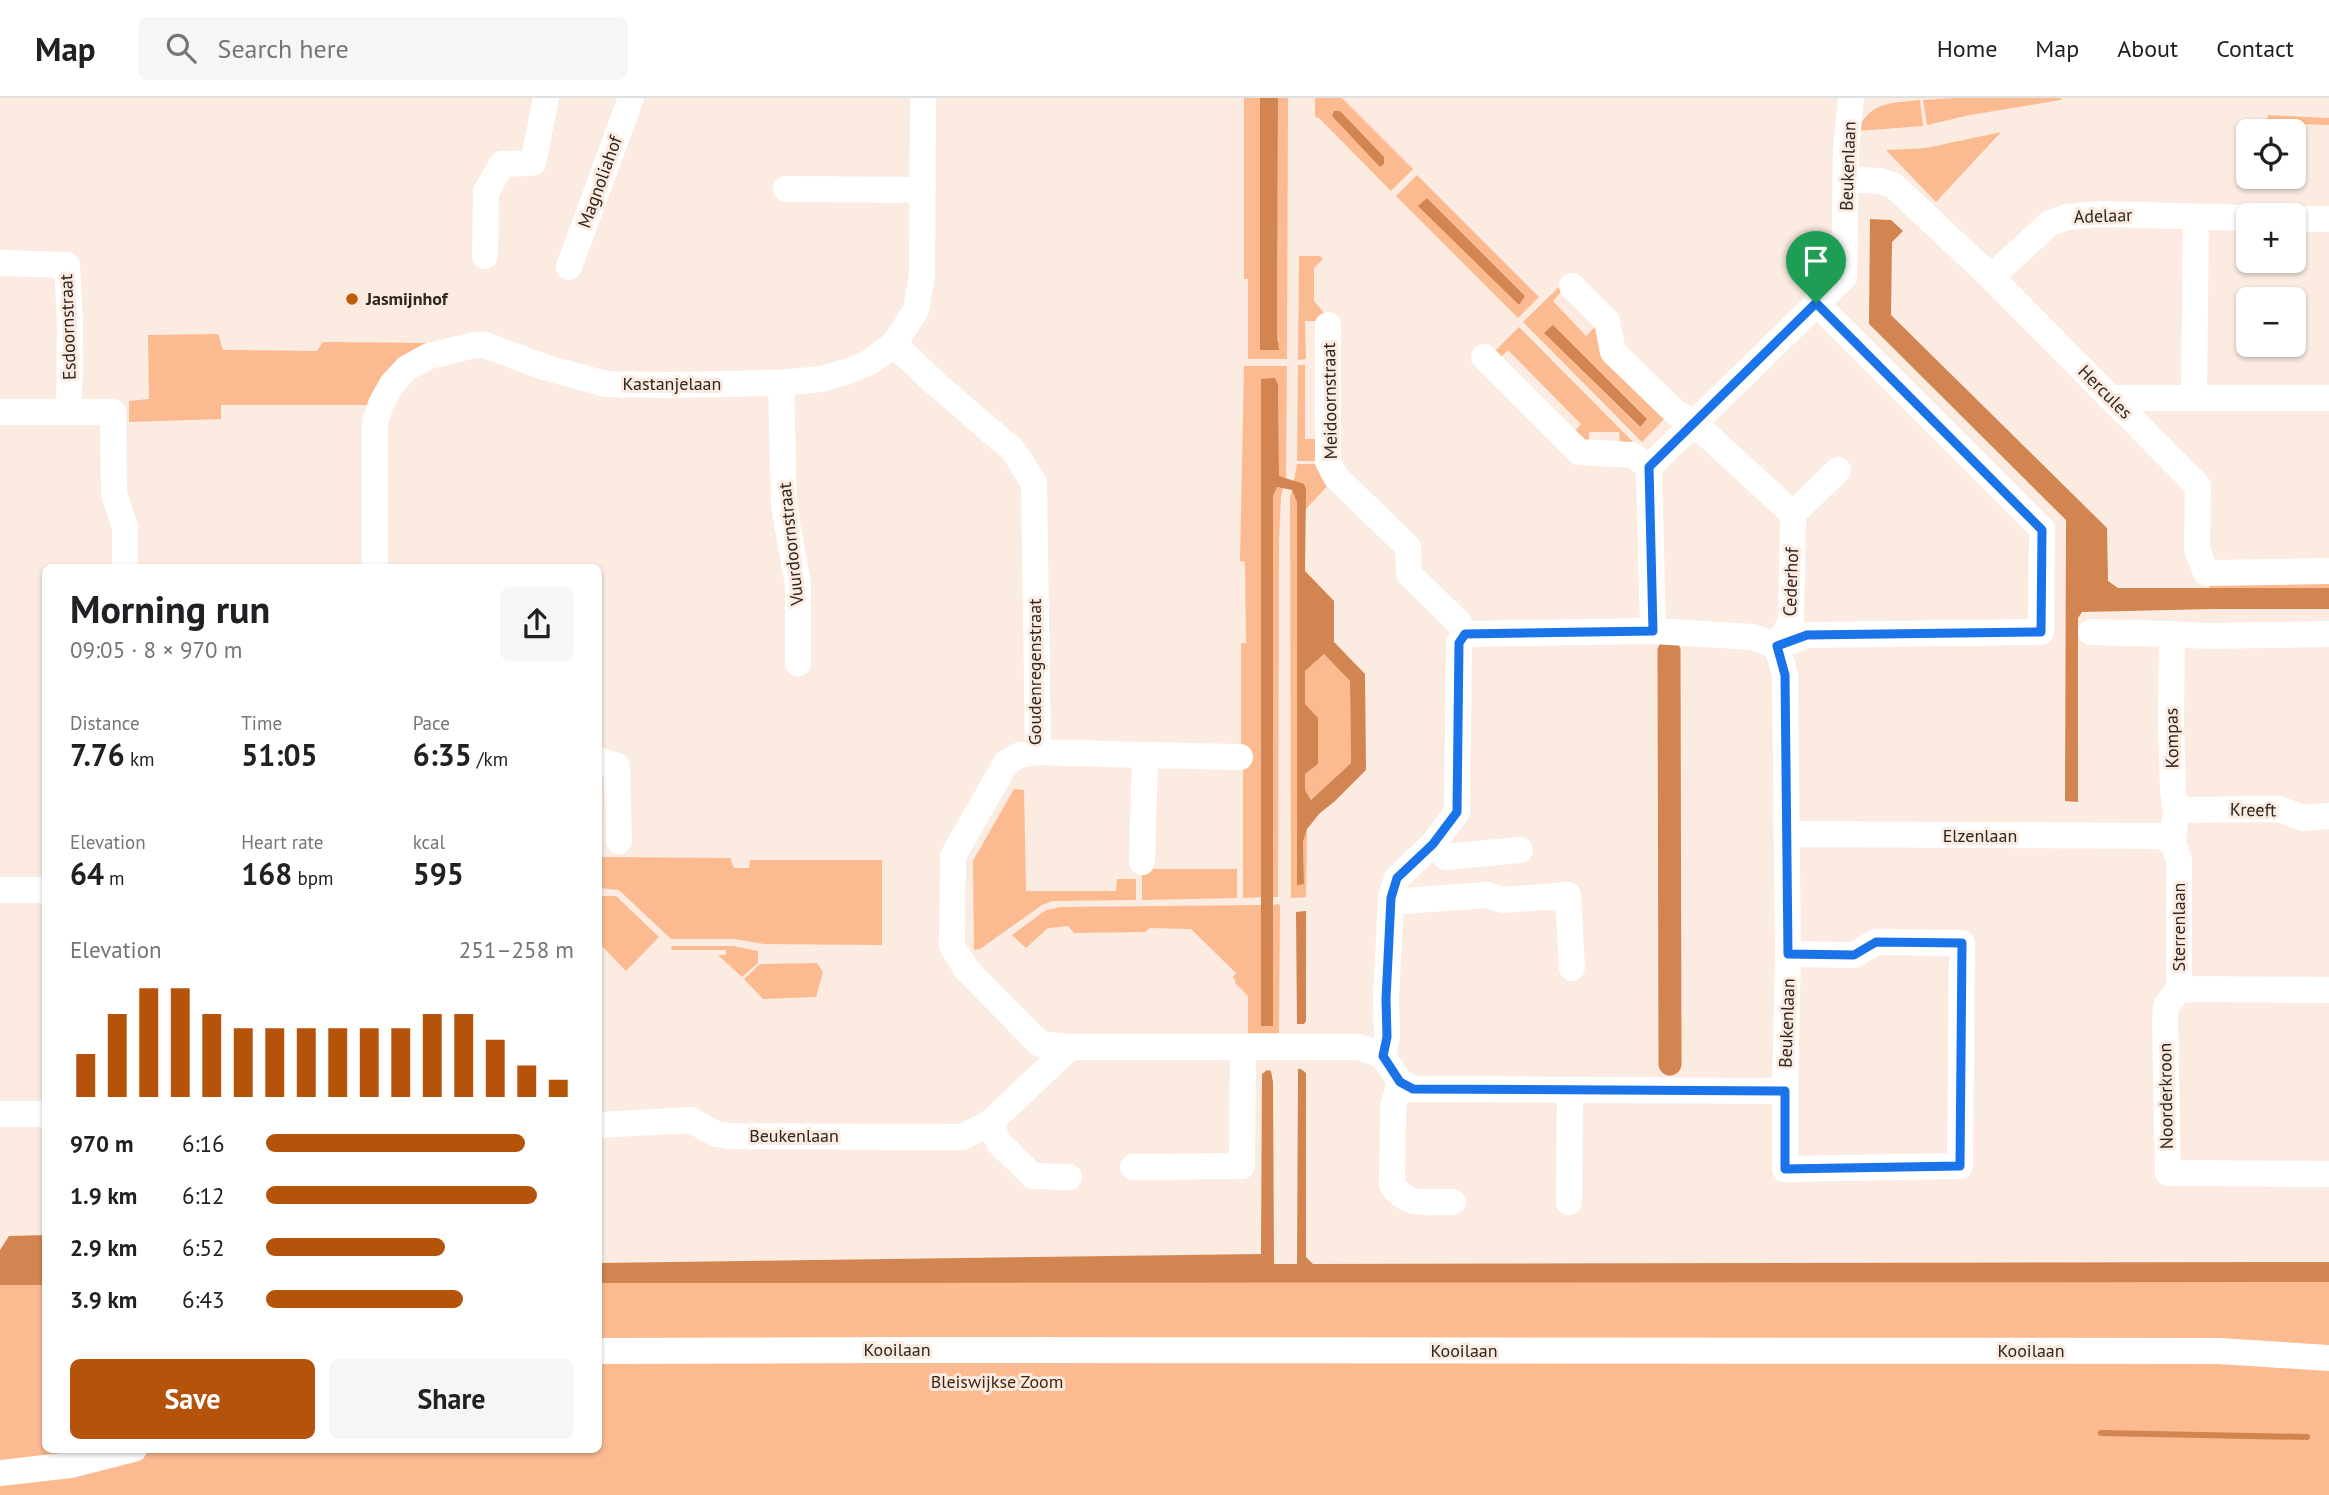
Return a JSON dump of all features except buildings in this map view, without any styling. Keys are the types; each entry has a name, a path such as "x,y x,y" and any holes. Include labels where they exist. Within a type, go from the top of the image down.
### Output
{"street":[{"path":"485,256 486,192 502,164 533,163 546,98"},
{"name":"Magnoliahof","path":"569,267 631,98"},
{"name":"Kastanjelaan","path":"375,564 375,422 392,384 407,369 429,356 485,345 544,367 606,384 781,383 821,379 849,371 870,362 894,344 916,310 922,276 923,98"},
{"name":"Beukenlaan","path":"1649,467 1843,277 1846,149 1851,98"},
{"name":"Hercules","path":"1847,179 1879,181 1893,185 1990,277 2198,486 2197,550 2206,573 2329,571"},
{"path":"786,189 923,190"},
{"name":"Adelaar","path":"1990,277 2050,223 2067,217 2099,214 2236,218"},
{"path":"2194,397 2196,217"},
{"path":"2306,219 2329,219"},
{"name":"Esdoornstraat","path":"0,263 67,265 70,324 69,412"},
{"path":"1572,286 1606,321 1613,352 1676,413 1693,422 1793,514 1838,470"},
{"path":"1383,1056 1387,1037 1391,898 1397,878 1433,844 1457,812 1459,643 1465,634 1653,631 1753,637 1777,646 1807,635 2041,632 2042,530 1816,303"},
{"name":"Meidoornstraat","path":"1328,325 1328,462 1336,477 1408,547 1409,574 1459,623 1465,634"},
{"name":"Goudenregenstraat","path":"894,344 1014,451 1034,483 1038,752 1020,755 1006,763 953,856 952,946 967,970 1040,1044 1070,1047"},
{"path":"1485,357 1579,452 1632,455 1649,467 1653,631"},
{"name":"Vuurdoornstraat","path":"781,383 784,506 798,585 797,663"},
{"path":"2110,398 2329,398"},
{"path":"0,412 113,412 114,494 124,527 125,564"},
{"name":"Cederhof","path":"1777,646 1791,622 1793,514"},
{"path":"2091,632 2207,636 2329,634"},
{"name":"Kompas","path":"2172,634 2171,723 2176,810 2173,842"},
{"name":"Beukenlaan","path":"1777,646 1785,675 1788,954 1785,1169 1960,1166 1962,943 1876,942 1854,955 1788,954"},
{"path":"1038,752 1240,757"},
{"path":"1142,862 1145,755"},
{"path":"602,761 617,766 619,841"},
{"name":"Kreeft","path":"2176,810 2279,809 2303,818 2329,816"},
{"name":"Elzenlaan","path":"1787,834 2161,836 2173,842"},
{"name":"Sterrenlaan","path":"2173,842 2179,861 2179,989 2329,990"},
{"path":"1433,844 1446,857 1520,850"},
{"path":"0,890 42,890"},
{"path":"1391,898 1403,901 1487,895 1503,900 1568,895 1572,968"},
{"name":"Noorderkroon","path":"2179,989 2166,1006 2165,1021 2168,1173 2329,1174"},
{"path":"1070,1047 1360,1047 1383,1056 1400,1082 1393,1105 1392,1185 1399,1195 1409,1201 1452,1202"},
{"name":"Beukenlaan","path":"602,1125 691,1120 716,1135 728,1136 963,1137 990,1123 1070,1047"},
{"path":"1133,1167 1242,1166 1243,1047"},
{"name":"Beukenlaan","path":"1400,1082 1413,1089 1785,1091"},
{"path":"1569,1202 1570,1090"},
{"path":"0,1114 42,1114"},
{"path":"990,1123 999,1143 1033,1176 1069,1177"},
{"name":"Kooilaan","path":"602,1351 2219,1351 2329,1358"},
{"path":"0,1473 71,1465 118,1453"}],"green space":[{"path":"1244,98 1260,98 1260,350 1279,341 1278,98 1288,98 1287,359 1248,359 1248,279 1244,279"},
{"path":"1315,98 1342,98 1413,169 1391,191 1315,117"},
{"path":"1920,100 1923,126 1857,131 1869,114 1883,105"},
{"path":"1923,100 2061,100 1927,125"},
{"path":"2268,115 2329,118 2329,125 2306,124 2306,119 2268,119"},
{"path":"2001,132 1936,202 1886,150 1926,148"},
{"path":"1417,175 1539,297 1518,318 1396,196","holes":["1427,198 1525,296 1519,305 1419,206"]},
{"path":"1299,256 1320,256 1323,259 1314,268 1314,301 1331,321 1305,321 1306,359 1298,360"},
{"path":"1563,283 1566,286 1553,301 1586,336 1598,324 1667,416 1642,442 1523,322","holes":["1544,333 1647,419 1639,427"]},
{"path":"1519,327 1636,445 1620,446 1619,432 1589,432 1589,447 1572,434 1581,424 1508,350 1498,360 1492,354"},
{"path":"218,334 223,350 317,351 323,342 433,343 374,405 221,405 221,419 129,422 129,401 149,399 148,335"},
{"path":"1298,365 1305,365 1305,439 1320,439 1321,461 1297,461"},
{"path":"1244,366 1287,366 1286,478 1279,477 1278,384 1275,378 1262,897 1243,898 1241,643 1246,643 1245,562 1240,561"},
{"path":"1297,464 1322,464 1331,482 1305,510 1305,493 1294,481"},
{"path":"1277,487 1283,488 1279,542 1278,897 1272,897 1273,495"},
{"path":"1292,490 1297,502 1297,884 1304,884 1303,842 1307,829 1306,897 1291,898 1290,497"},
{"path":"2329,577 2329,588 2210,588 2210,578"},
{"path":"1324,654 1350,681 1351,763 1311,800 1305,790 1305,774 1318,764 1318,718 1305,705 1305,671"},
{"path":"1014,789 1024,790 1026,891 1116,891 1117,879 1136,879 1136,900 1053,901 1042,905 980,949 974,950 973,861"},
{"path":"602,857 730,858 734,868 749,868 750,860 882,860 882,945 764,944 735,939 671,939 619,890 602,888"},
{"path":"1148,869 1237,869 1237,898 1142,900 1142,874"},
{"path":"602,896 616,896 659,937 626,971 602,946"},
{"path":"1278,904 1279,1033 1248,1033 1248,996 1235,983 1233,977 1236,973 1191,929 1150,928 1145,932 1074,933 1068,926 1048,928 1026,948 1012,935 1046,910 1061,907 1262,905 1261,1025 1273,1026 1273,905"},
{"path":"672,946 733,946 758,951 758,963 742,977 718,955 726,955 726,950 671,950"},
{"path":"817,963 823,972 816,997 763,999 744,979 760,964"},
{"name":"Bleiswijkse Zoom","path":"602,1267 2329,1272 2329,1495 0,1495 0,1270 42,1269 42,1453 602,1453"}],"shaded area":[{"path":"1260,98 1278,98 1279,350 1260,350"},
{"path":"1334,111 1340,111 1384,157 1384,164 1380,167 1332,116"},
{"path":"1427,198 1525,296 1519,305 1418,206"},
{"path":"1870,219 1891,220 1903,231 1892,242 1891,315 2107,528 2108,581 2118,588 2329,588 2329,609 2082,612 2078,618 2078,802 2065,801 2066,520 1869,324"},
{"path":"1553,325 1647,419 1640,427 1544,333"},
{"path":"1275,378 1278,384 1279,476 1304,484 1306,489 1305,571 1334,601 1334,642 1365,674 1366,770 1320,813 1307,829 1303,842 1304,884 1297,885 1297,502 1292,490 1277,487 1273,496 1273,1026 1261,1026 1261,379","holes":["1324,654 1350,681 1351,763 1311,800 1305,790 1305,774 1318,764 1318,718 1305,704 1305,671"]},
{"path":"1306,911 1306,1021 1304,1024 1297,1024 1296,912"},
{"path":"1298,1069 1301,1069 1306,1073 1306,1257 1313,1264 2329,1262 2329,1282 602,1283 602,1263 1261,1254 1262,1074 1267,1070 1271,1071 1273,1082 1274,1264 1297,1264"},
{"path":"42,1235 42,1285 0,1285 0,1250 9,1236"}],"waterway":[{"path":"1669,651 1670,1064"},
{"path":"2101,1433 2307,1437"}],"place":[{"name":"Jasmijnhof","path":"352,299"}],"route":[{"path":"1816,303 2042,530 2041,632 1807,635 1777,646 1785,675 1788,954 1854,955 1876,942 1962,943 1960,1166 1785,1169 1785,1091 1413,1089 1400,1082 1383,1056 1387,1037 1391,898 1397,878 1433,844 1457,812 1459,643 1465,634 1653,631 1649,467 1816,303"}]}
